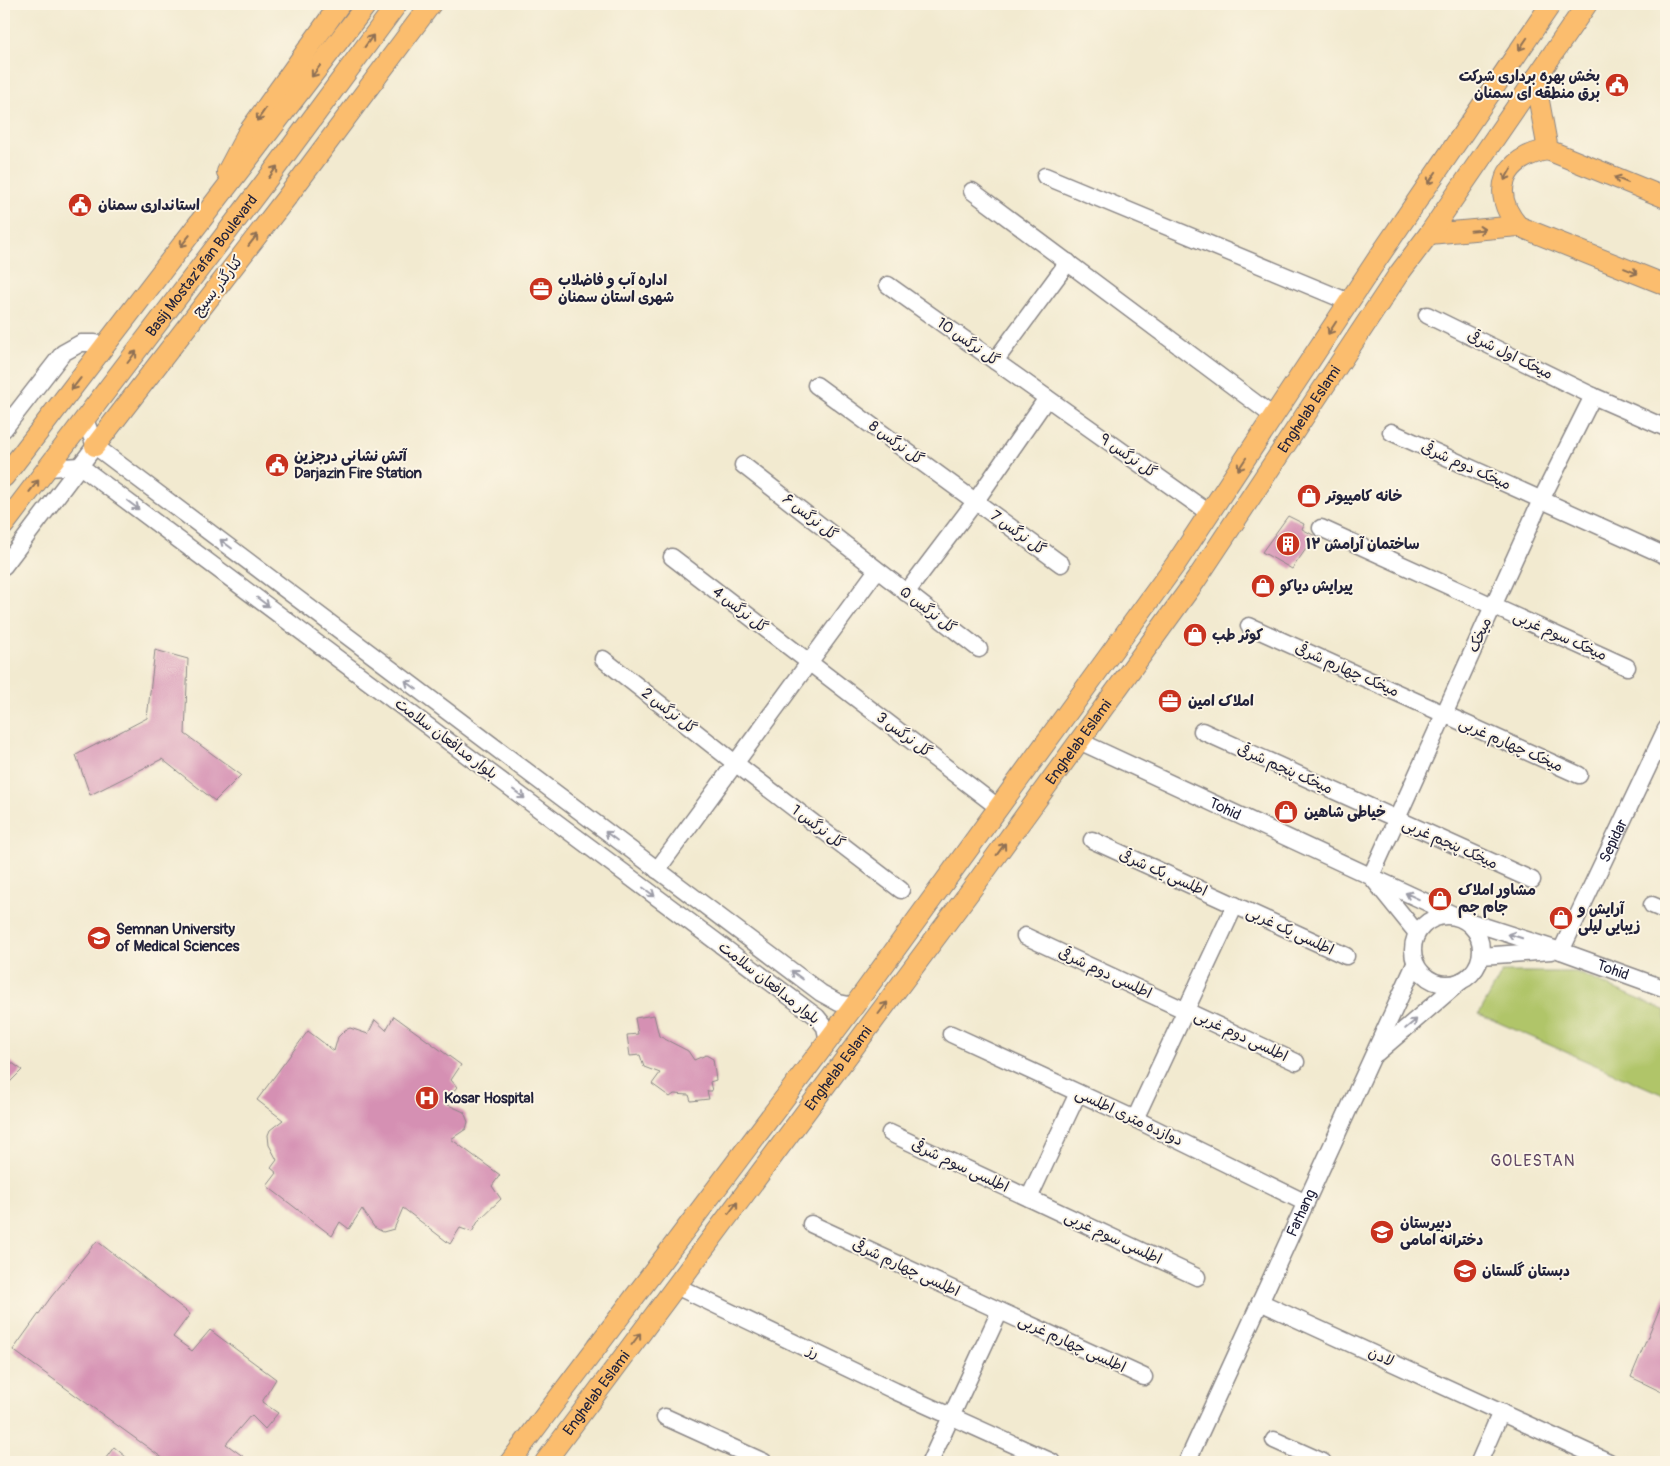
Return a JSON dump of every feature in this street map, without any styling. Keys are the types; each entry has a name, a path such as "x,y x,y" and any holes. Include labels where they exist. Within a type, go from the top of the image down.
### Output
{"main road":[{"path":"204,218 247,134 340,4"},
{"name":"Basij Mostaz'afan Boulevard","path":"4,477 367,4"},
{"name":"Basij Mostaz'afan Boulevard","path":"4,525 272,173 397,4"},
{"name":"کنارگذر بسیج","path":"95,446 287,196 431,4"},
{"name":"Enghelab Eslami","path":"510,1462 854,1006 1175,565 1349,302 1551,4"},
{"name":"Enghelab Eslami","path":"545,1462 980,878 1196,580 1398,275 1429,234 1587,4"},
{"path":"1535,79 1548,150"},
{"path":"1666,198 1548,150 1535,152 1522,158 1510,169 1502,184 1508,215 1518,226 1666,285"},
{"path":"1429,234 1518,226"},
{"path":"1175,565 1196,580"},
{"path":"958,865 980,878"},
{"path":"738,1158 759,1174"}],"street":[{"path":"1045,176 1349,302"},
{"path":"972,191 1273,416"},
{"path":"995,361 1068,262"},
{"name":"گل نرگس 10","path":"888,285 1048,398"},
{"name":"میخک اول شرقی","path":"1427,315 1593,396 1666,428"},
{"path":"4,429 63,353 81,343 95,343 105,346"},
{"name":"گل نرگس 8","path":"816,385 975,502"},
{"name":"میخک","path":"1371,876 1541,500 1593,396"},
{"path":"906,593 975,502 1048,398"},
{"name":"گل نرگس ۹","path":"1048,398 1209,513"},
{"path":"85,419 95,446"},
{"name":"میخک دوم شرقی","path":"1391,432 1666,556"},
{"name":"کنارگذر بسیج","path":"4,566 95,446"},
{"name":"بلوار مدافعان سلامت","path":"95,446 821,993 839,1003 854,1006"},
{"name":"گل نرگس ۶","path":"743,465 877,570"},
{"path":"48,468 80,466"},
{"name":"بلوار مدافعان سلامت","path":"80,466 462,750 808,1011 825,1028 828,1041"},
{"path":"108,486 108,469 122,466"},
{"name":"گل نرگس 7","path":"975,502 1061,564"},
{"name":"میخک سوم غربی","path":"1321,528 1627,667"},
{"name":"گل نرگس 4","path":"672,557 808,663"},
{"path":"657,870 877,570"},
{"name":"گل نرگس ۵","path":"877,570 979,649"},
{"name":"میخک چهارم شرقی","path":"1249,626 1444,714"},
{"name":"گل نرگس 2","path":"603,659 735,763"},
{"name":"گل نرگس 3","path":"808,663 999,808"},
{"path":"424,722 432,720 437,714 437,705"},
{"name":"میخک چهارم غربی","path":"1444,714 1579,775"},
{"name":"Sepidar","path":"1561,951 1666,729"},
{"name":"میخک پنجم شرقی","path":"1202,731 1396,819"},
{"path":"462,750 462,741 468,736 475,734"},
{"name":"Tohid","path":"1079,741 1459,917 1666,989"},
{"name":"گل نرگس 1","path":"735,763 901,890"},
{"name":"میخک پنجم غربی","path":"1396,819 1532,880"},
{"name":"اطلسی یک شرقی","path":"1092,840 1235,906"},
{"name":"Tohid","path":"1371,876 1416,932"},
{"path":"1135,1119 1235,906"},
{"name":"اطلسی یک غربی","path":"1235,906 1346,956"},
{"path":"1373,1056 1474,971 1481,956 1478,935 1459,917 1432,918 1416,932 1413,943 1416,964 1430,980 1451,984 1461,981"},
{"name":"اطلسی دوم شرقی","path":"1025,936 1186,1011"},
{"name":"Tohid","path":"1481,956 1561,951"},
{"name":"Farhang","path":"1187,1462 1416,964"},
{"path":"808,1011 818,1009 821,1004 821,993"},
{"name":"اطلسی دوم غربی","path":"1186,1011 1296,1062"},
{"name":"دوازده متری اطلسی","path":"951,1034 1135,1119 1306,1203"},
{"path":"1029,1198 1078,1093"},
{"name":"اطلسی سوم شرقی","path":"890,1133 1029,1198"},
{"name":"اطلسی سوم غربی","path":"1029,1198 1197,1276"},
{"name":"اطلسی چهارم شرقی","path":"811,1224 1000,1311"},
{"name":"رز","path":"676,1286 952,1417 1052,1462"},
{"name":"لادن","path":"1260,1302 1609,1462"},
{"path":"930,1462 1000,1311"},
{"name":"اطلسی چهارم غربی","path":"1000,1311 1144,1377"},
{"path":"1479,1462 1501,1412"},
{"path":"664,1417 764,1462"},
{"path":"1274,1440 1323,1462"}],"green space":[{"path":"1502,972 1576,972 1666,1011 1666,1096 1479,1014"}],"building":[{"name":"ساختمان آرامش ۱۲","path":"1288,516 1304,524 1302,529 1315,536 1292,569 1262,552"},
{"path":"155,650 188,659 185,734 241,775 215,801 162,759 90,795 76,755 147,718"},
{"path":"654,1015 659,1036 688,1051 694,1060 706,1055 713,1059 716,1080 710,1082 712,1091 707,1091 709,1099 691,1101 689,1095 674,1094 670,1097 652,1084 660,1073 644,1067 640,1055 630,1056 627,1035 638,1034 635,1018"},
{"path":"394,1016 461,1065 451,1080 457,1087 444,1103 464,1112 468,1122 466,1129 451,1139 500,1175 492,1186 501,1199 479,1220 472,1232 460,1228 450,1244 403,1208 394,1229 383,1232 374,1227 362,1209 349,1229 340,1222 332,1236 267,1186 277,1173 271,1168 277,1160 269,1145 268,1135 270,1130 283,1120 257,1100 308,1031 334,1051 338,1037 345,1030 350,1028 368,1034 375,1020 386,1030"},
{"path":"4,1057 22,1070 4,1088"},
{"path":"97,1241 190,1314 173,1337 192,1351 210,1330 276,1379 262,1402 278,1413 265,1429 251,1415 226,1444 251,1462 168,1462 13,1350 51,1297"},
{"path":"1666,1293 1666,1394 1631,1377"},
{"path":"114,1447 132,1462 103,1462"}],"place":[{"name":"بخش بهره برداری شرکت برق منطقه ای سمنان","path":"1617,85"},
{"name":"استانداری سمنان","path":"80,205"},
{"name":"اداره آب و فاضلاب شهری استان سمنان","path":"541,289"},
{"name":"آتش نشانی درجزین Darjazin Fire Station","path":"277,465"},
{"name":"خانه کامپیوتر","path":"1309,496"},
{"name":"ساختمان آرامش ۱۲","path":"1288,544"},
{"name":"پیرایش دیاکو","path":"1263,586"},
{"name":"کوثر طب","path":"1195,635"},
{"name":"املاک امین","path":"1170,701"},
{"name":"خیاطی شاهین","path":"1286,812"},
{"name":"مشاور املاک جام جم","path":"1440,899"},
{"name":"آرایش و زیبایی لیلی","path":"1561,918"},
{"name":"Semnan University of Medical Sciences","path":"99,938"},
{"name":"Kosar Hospital","path":"427,1098"},
{"name":"دبیرستان دخترانه امامی","path":"1382,1232"},
{"name":"دبستان گلستان","path":"1465,1271"}],"district":[{"name":"GOLESTAN","path":"1533,1161"}]}
